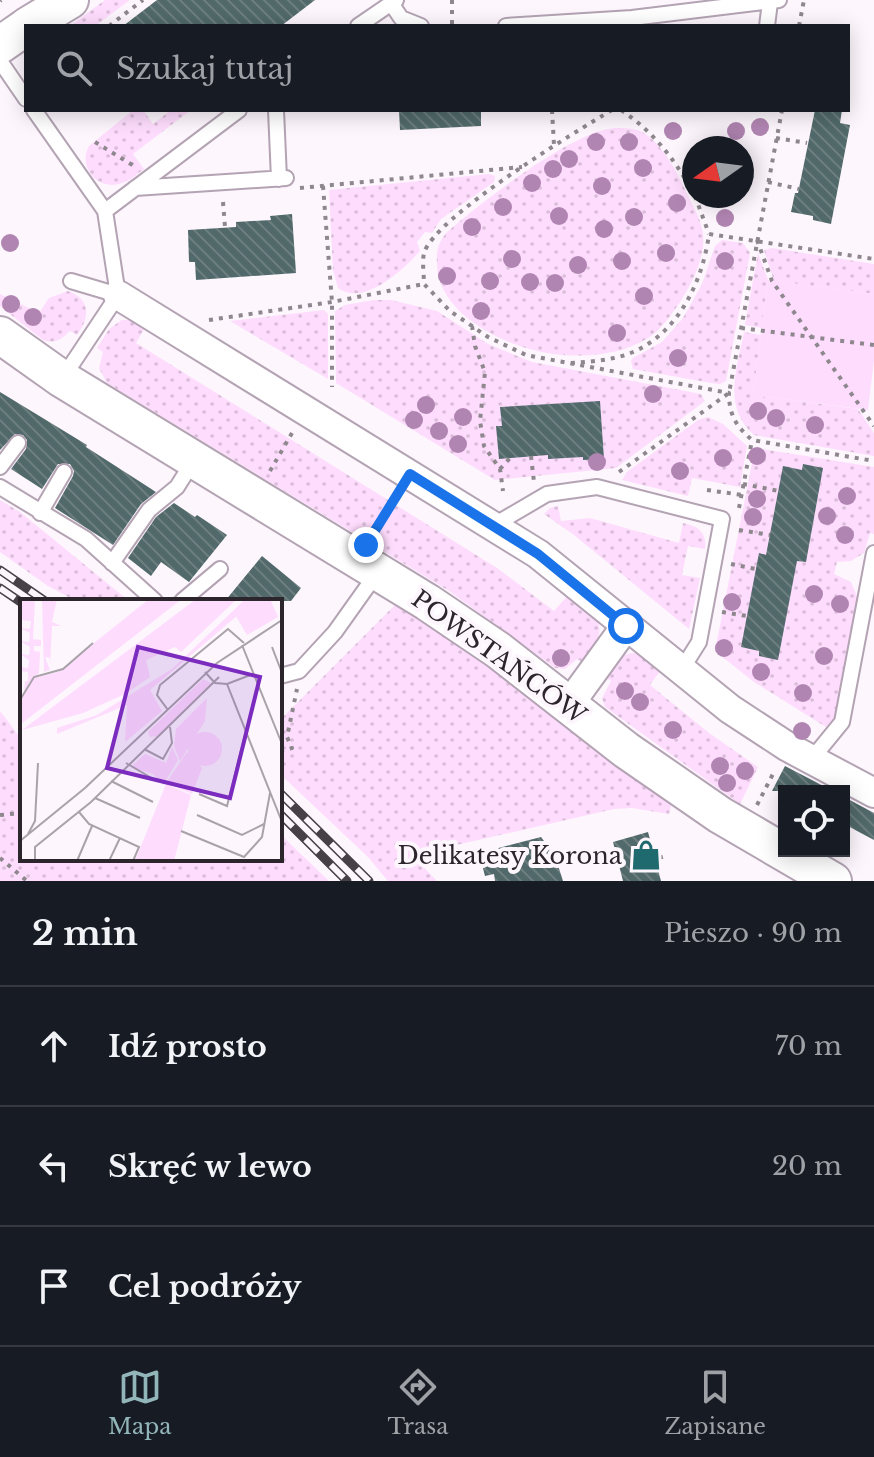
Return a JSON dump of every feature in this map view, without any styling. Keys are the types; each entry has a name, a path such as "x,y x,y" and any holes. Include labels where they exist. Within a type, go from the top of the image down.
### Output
{"street":[{"path":"30,24 70,0"},
{"path":"0,45 24,28"},
{"path":"118,295 494,525 538,554 730,709 811,760 874,793"},
{"name":"POWSTAŃCÓW","path":"0,335 62,379 427,602 498,650 568,706 720,815 833,881"},
{"path":"568,706 626,626"}],"lane":[{"path":"538,24 632,18 774,1 768,24"},
{"path":"361,24 393,2 401,18 416,24"},
{"path":"0,61 24,96"},
{"path":"35,112 105,211 118,295 62,379"},
{"path":"105,211 236,112"},
{"path":"135,188 283,178 276,112"},
{"path":"71,281 118,295"},
{"path":"0,467 18,443"},
{"path":"112,563 149,510 177,487 194,459"},
{"path":"40,513 64,472"},
{"path":"0,487 86,539 153,599"},
{"path":"494,525 547,494 597,487 721,523 699,642 682,669"},
{"path":"811,760 842,722 874,553"},
{"path":"184,599 220,569"},
{"path":"282,675 299,671 335,632 377,572"}],"path":[{"path":"112,24 143,0"},
{"path":"799,24 804,0"},
{"path":"452,24 454,1"},
{"path":"552,112 554,145"},
{"path":"609,112 554,145 449,220 424,252 424,284 450,311 526,355 729,393"},
{"path":"624,112 648,131 682,174"},
{"path":"782,112 729,393 729,409 737,427 752,440 874,461"},
{"path":"776,138 807,143"},
{"path":"95,142 150,176"},
{"path":"283,178 287,188 525,167"},
{"path":"221,182 225,227"},
{"path":"768,182 799,189"},
{"path":"323,186 332,302 332,387"},
{"path":"565,363 616,358 642,347 670,326 694,292 705,258 709,234 699,208"},
{"path":"709,234 874,259"},
{"path":"757,240 772,281 874,426"},
{"path":"184,336 193,323 332,302 424,284"},
{"path":"472,326 475,346 485,372 480,421 484,446 500,469 503,491"},
{"path":"741,328 874,345"},
{"path":"597,487 729,393"},
{"path":"263,483 306,410"},
{"path":"721,523 737,521 752,440"},
{"path":"500,469 510,458"},
{"path":"374,534 410,474"},
{"path":"743,484 779,491"},
{"path":"707,490 742,495"},
{"path":"721,523 770,535"},
{"path":"729,564 756,569"},
{"path":"720,611 747,616"},
{"path":"282,750 292,748 287,737 299,671"},
{"path":"752,816 772,776"},
{"path":"0,815 20,813"},
{"path":"654,853 659,851 662,861"},
{"path":"0,858 27,881"}],"shaded area":[{"path":"105,0 130,0 98,24 73,24"},
{"path":"131,112 144,112 153,124 168,112 188,112 133,154 144,169 125,182 105,184 92,176 86,162 89,146"},
{"path":"615,128 640,131 655,142 674,167 682,183 682,208 694,208 703,233 700,260 693,278 662,326 648,338 626,348 602,354 566,355 536,351 497,337 463,314 449,299 440,283 437,265 440,244 447,232 504,187 552,154 597,132"},
{"path":"489,174 495,176 494,182 441,219 432,233 425,232 417,242 420,251 393,276 371,290 359,293 348,293 338,288 333,270 329,190"},
{"path":"722,240 743,243 750,253 726,381 711,383 633,369 633,358 662,342 683,318 702,284 715,246"},
{"path":"772,248 874,264 874,294 774,281 764,250"},
{"path":"758,253 768,280 762,328 745,325"},
{"path":"768,280 874,294 874,360 868,410 753,395"},
{"path":"68,291 81,299 86,316 77,335 70,331 54,341 43,340 0,306 0,294 39,313 49,298"},
{"path":"391,300 437,311 488,344 532,362 701,394 705,401 616,468 495,480 336,383 335,311 345,305"},
{"path":"324,310 328,314 328,379 230,321"},
{"path":"122,320 133,320 146,326 136,343 497,568 554,611 569,594 599,624 597,640 584,663 577,659 565,669 555,668 449,591 107,383 99,368 103,352 97,348 109,329"},
{"path":"744,332 761,335 753,395 858,409 874,433 874,456 754,435 744,424 735,400 734,386"},
{"path":"708,417 723,424 747,446 740,487 692,478 688,496 622,480 627,472 698,420"},
{"path":"755,448 874,467 874,534 870,533 864,553 851,561 837,562 834,574 851,582 858,599 837,715 826,727 754,682 715,651"},
{"path":"0,500 20,512 127,599 72,599 0,552"},
{"path":"558,506 561,521 590,518 679,543 683,523 701,531 705,549 688,546 682,575 700,578 689,629 544,514"},
{"path":"395,605 469,652 594,750 671,805 669,814 632,808 614,809 412,855 437,881 388,881 368,857 282,776 282,718"},
{"path":"640,654 662,668 650,685 709,733 758,767 740,804 605,707 602,698 611,681 604,676 620,657"},
{"path":"0,711 20,737 20,861 282,861 282,836 329,881 0,881"}],"building":[{"path":"157,0 315,0 284,24 126,24"},
{"path":"399,112 481,112 481,126 400,130"},
{"path":"815,112 842,112 840,123 850,125 831,224 813,220 813,216 791,212 795,193 798,193"},
{"path":"292,214 296,273 196,280 195,262 189,262 188,230 236,227 236,222 271,220 270,216"},
{"path":"0,392 156,492 141,504 113,545 55,508 73,476 70,464 58,464 42,489 11,469 26,449 27,440 23,435 15,434 0,450"},
{"path":"600,401 604,459 548,459 548,455 499,459 496,426 502,426 500,407"},
{"path":"803,464 823,468 806,562 797,561 778,660 759,656 759,651 741,647 759,553 766,555 783,466 802,470"},
{"path":"174,503 227,535 189,582 161,562 151,576 128,558 156,517"},
{"path":"262,556 301,588 291,601 227,599"},
{"path":"785,766 821,785 778,785 778,791 772,791"},
{"path":"850,800 874,813 874,840 850,827"},
{"path":"648,832 661,881 623,881 613,842"},
{"path":"541,837 555,856 563,881 495,881 494,874 485,876 479,853"}],"railway":[{"path":"0,570 42,599"},
{"path":"0,588 20,602"},
{"path":"282,795 369,881"},
{"path":"282,816 347,881"}],"place":[{"name":"Delikatesy Korona","path":"646,855"}],"route":[{"path":"366,545 410,474 538,554 626,626"}]}
